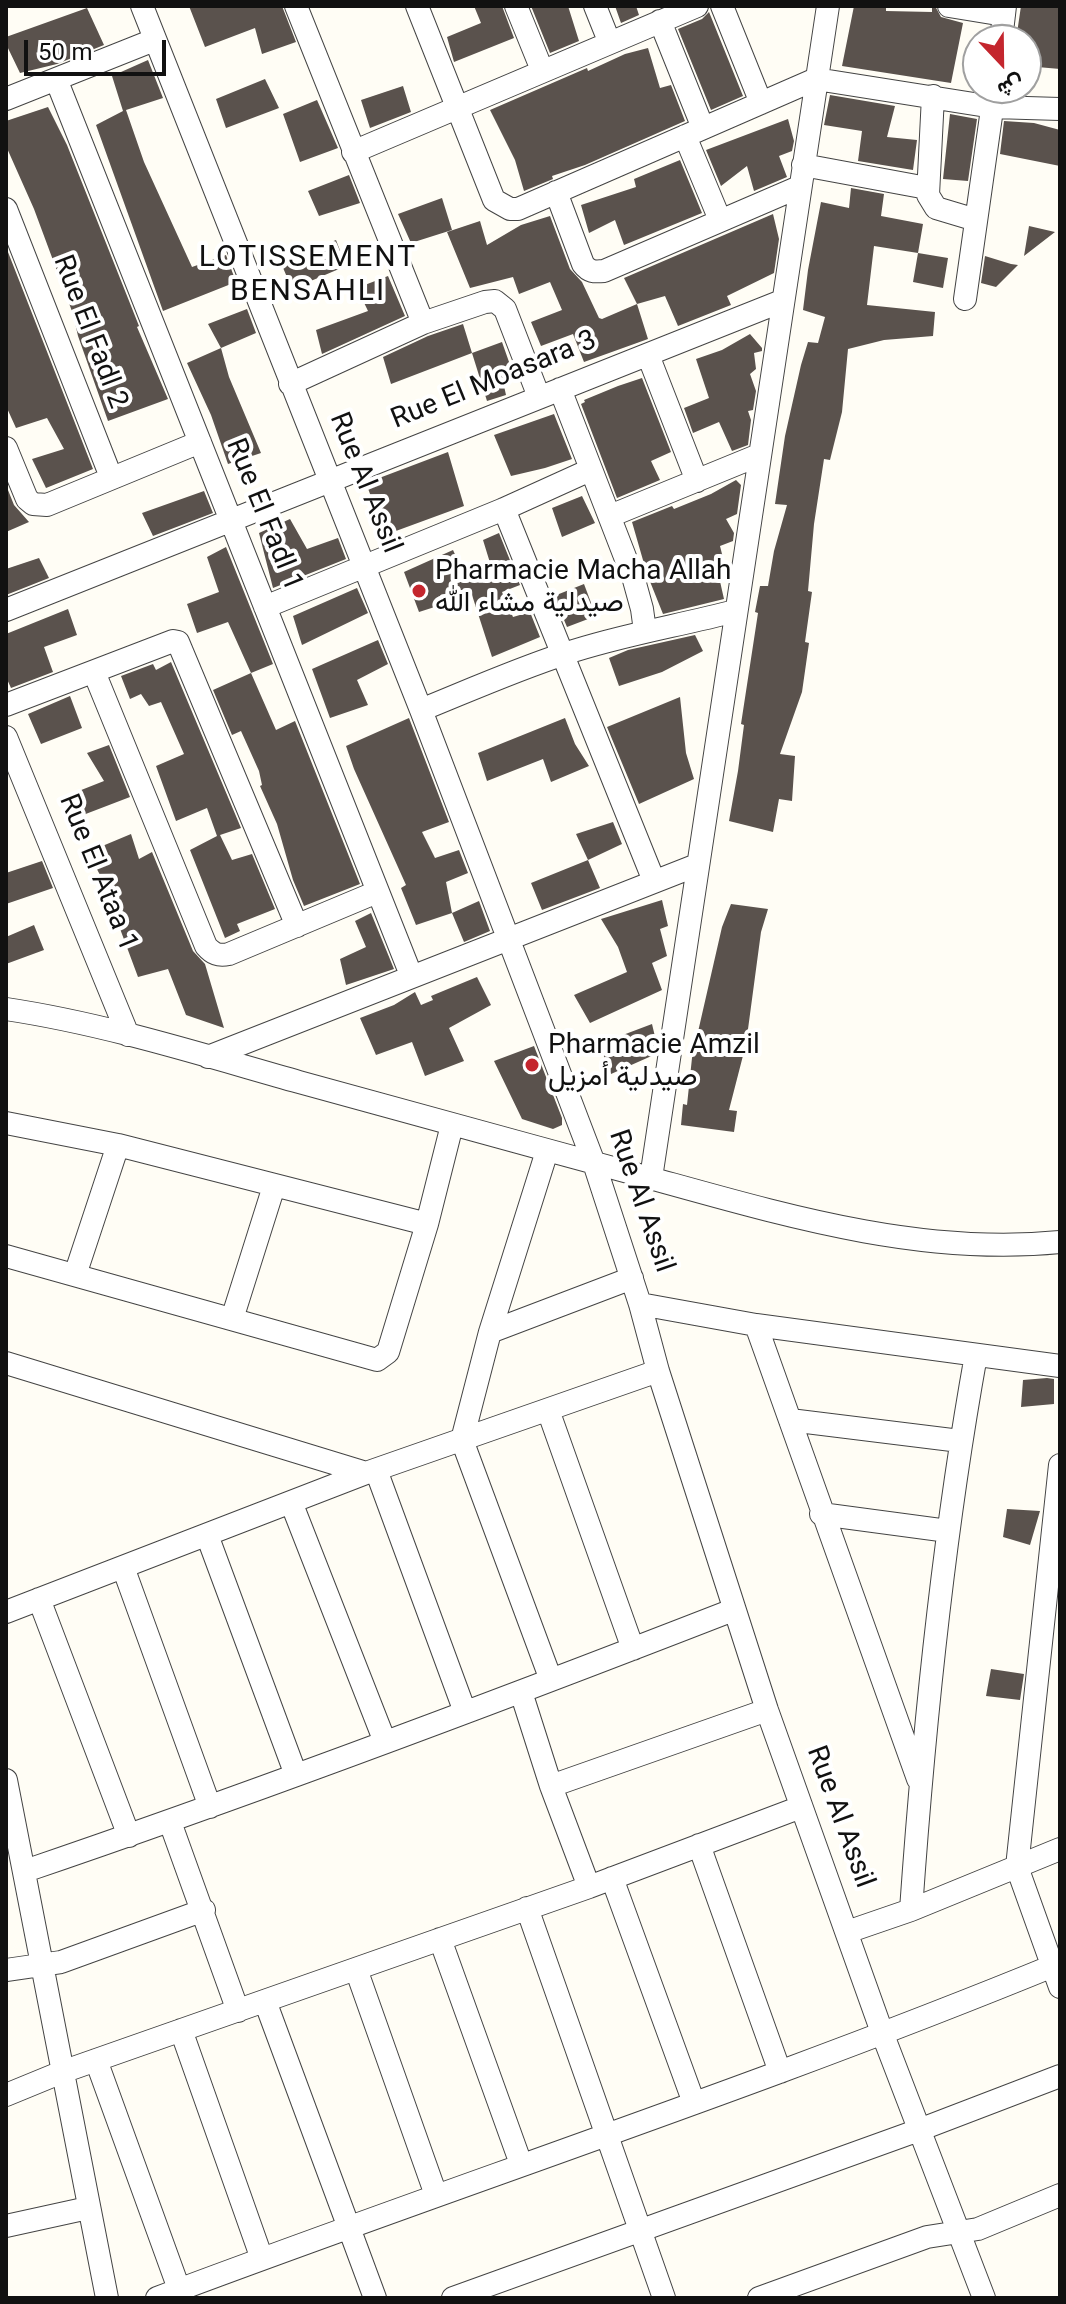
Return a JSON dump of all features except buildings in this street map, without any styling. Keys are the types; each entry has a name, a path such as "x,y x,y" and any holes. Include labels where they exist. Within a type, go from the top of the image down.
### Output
{"street":[{"name":"Rue Al Assil","path":"142,6 510,937 594,1163 767,1710 883,2035 984,2298"},
{"path":"296,6 423,323"},
{"path":"417,6 494,200 510,209 518,209 816,79 933,96 962,97"},
{"path":"516,6 542,70"},
{"path":"595,6 609,41"},
{"path":"353,152 696,6"},
{"path":"722,6 761,103"},
{"path":"651,1178 828,6"},
{"path":"949,6 1005,11"},
{"path":"660,21 720,220"},
{"path":"6,99 154,40"},
{"name":"Rue El Fadl 1","path":"56,79 411,975"},
{"path":"933,96 927,188 930,202 936,208 976,220"},
{"path":"965,299 993,104"},
{"path":"1030,104 1060,109"},
{"path":"803,165 927,188"},
{"path":"556,192 583,264 595,272 604,271 799,187"},
{"name":"Rue El Fadl 2","path":"7,210 111,477"},
{"name":"Rue El Moasara 3","path":"6,610 782,301"},
{"path":"290,384 423,323 485,302 500,303 590,470 610,516 642,609 645,631"},
{"path":"648,355 697,481"},
{"path":"6,448 27,499 33,504 47,505 200,442"},
{"path":"610,516 759,455"},
{"path":"265,607 504,509 590,470"},
{"path":"504,509 654,881"},
{"path":"421,710 564,654 645,631 672,628 735,611"},
{"path":"6,705 173,641 181,646 297,926"},
{"path":"94,672 206,946 220,956 229,954 377,892"},
{"name":"Rue El Ataa 1","path":"6,737 128,1035"},
{"path":"208,1057 697,865"},
{"path":"6,1009 128,1035 843,1229 940,1242 1060,1242"},
{"path":"6,1123 118,1145 427,1224"},
{"path":"6,1256 370,1359 382,1358 388,1352 427,1224 452,1125"},
{"path":"75,1275 118,1145"},
{"path":"547,1151 490,1332 462,1440 551,1680"},
{"path":"232,1319 274,1186"},
{"path":"490,1332 632,1278"},
{"path":"640,1304 756,1325 1060,1366"},
{"path":"756,1325 821,1514 920,1783"},
{"path":"911,1910 920,1783 948,1531 976,1355"},
{"path":"6,1363 371,1472"},
{"path":"6,1612 371,1472 658,1371"},
{"path":"548,1410 633,1649"},
{"path":"790,1420 960,1441"},
{"path":"157,2298 1057,1972 1017,1867 1053,1598 1060,1465"},
{"path":"371,1472 465,1712"},
{"path":"291,1502 385,1742"},
{"path":"821,1514 948,1531"},
{"path":"207,1535 296,1775"},
{"path":"123,1567 210,1807"},
{"path":"39,1599 129,1836"},
{"path":"18,1867 170,1822 733,1610"},
{"path":"521,1692 551,1786 589,1887"},
{"path":"551,1786 767,1710"},
{"path":"6,1780 18,1867 107,2298"},
{"path":"6,2095 62,2072 589,1887 801,1807"},
{"path":"170,1822 238,2011"},
{"path":"699,1845 780,2072"},
{"path":"847,1932 911,1910 1060,1849"},
{"path":"612,1878 694,2103"},
{"path":"527,1908 664,2298"},
{"path":"6,1970 61,1962 204,1910"},
{"path":"440,1939 521,2164"},
{"path":"356,1969 436,2195"},
{"path":"265,2001 375,2298"},
{"path":"181,2030 262,2259"},
{"path":"96,2060 179,2289"},
{"path":"453,2298 1060,2076"},
{"path":"759,2298 927,2237 978,2229 1060,2195"},
{"path":"6,2226 88,2208"}],"place":[{"name":"Pharmacie Macha Allah صيدلية مشاء الله","path":"419,591"},
{"name":"Pharmacie Amzil صيدلية أمزيل","path":"532,1065"}],"district":[{"name":"LOTISSEMENT BENSAHLI","path":"308,278"}]}
